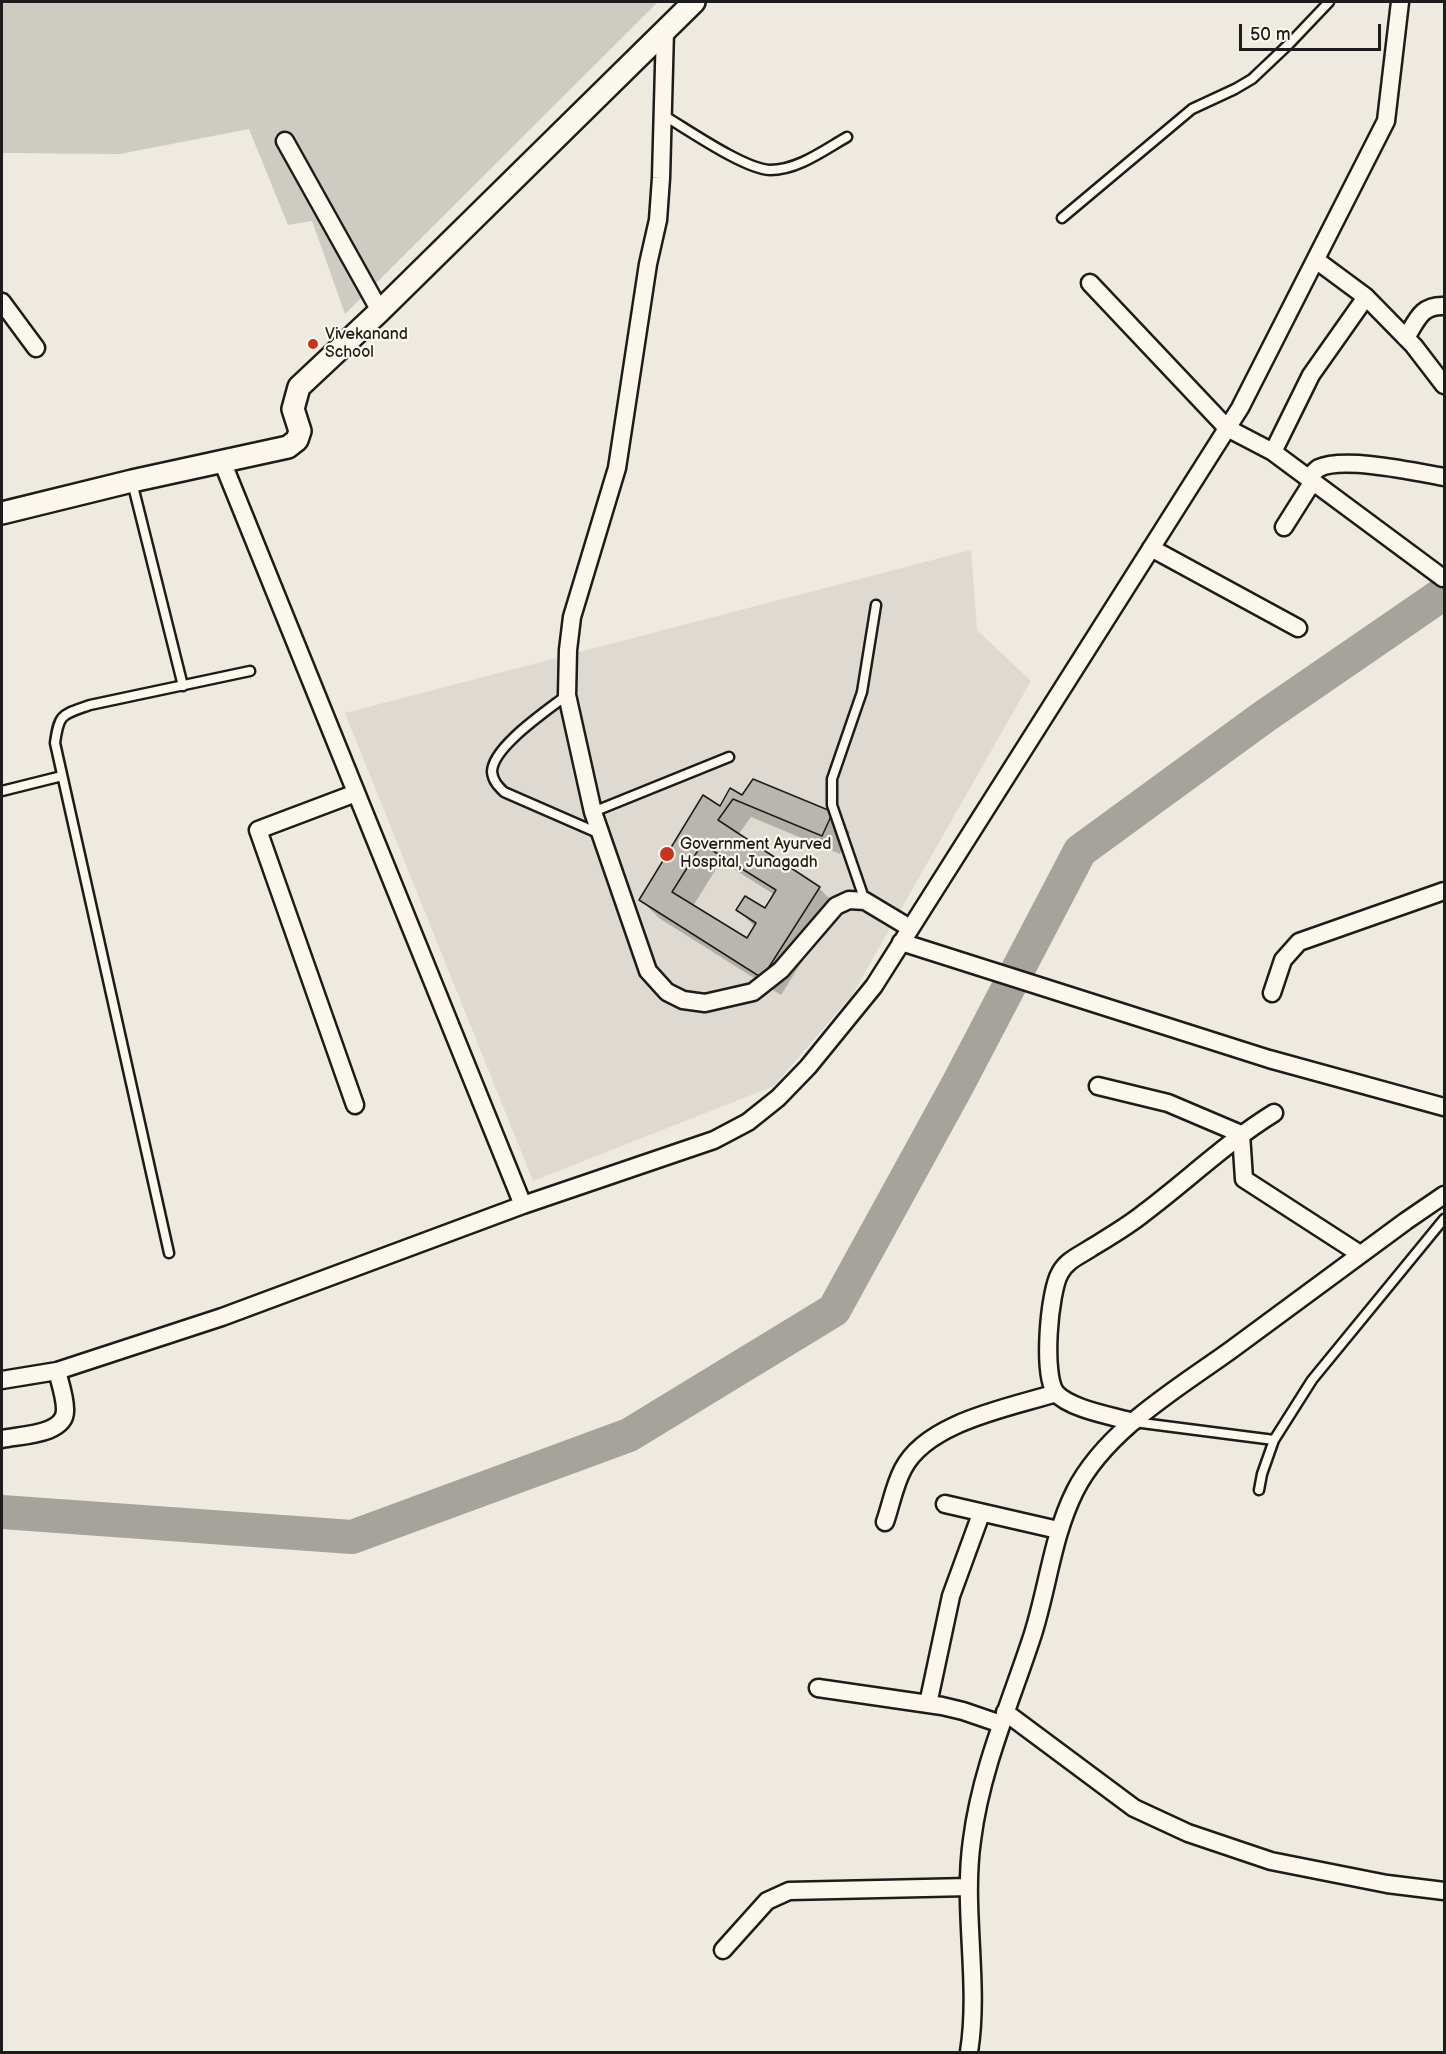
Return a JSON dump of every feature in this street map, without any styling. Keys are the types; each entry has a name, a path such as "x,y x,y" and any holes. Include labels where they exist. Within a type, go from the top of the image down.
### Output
{"street":[{"path":"2,513 222,460 288,447 297,440 300,431 293,409 299,387 380,311 694,2"},
{"path":"2,1380 57,1371 222,1317 522,1205 714,1140 748,1122 778,1098 808,1067 874,986 1240,408 1386,122 1400,2"},
{"path":"665,30 658,220 648,264 616,468 572,617 568,650 567,695 593,813 648,971 667,992 683,1000 705,1003 753,992 781,970 836,906 849,900 865,901 906,935 1269,1059 1444,1107"},
{"path":"285,141 380,311"},
{"path":"1316,260 1366,297 1406,338 1444,385"},
{"path":"1090,283 1227,428 1273,452 1443,578"},
{"path":"1273,452 1311,375 1366,297"},
{"path":"2,302 36,348"},
{"path":"1406,338 1423,312 1434,305 1444,306"},
{"path":"222,460 522,1205"},
{"path":"1284,527 1318,468 1346,464 1383,467 1444,477"},
{"path":"1151,548 1298,628"},
{"path":"355,1105 258,830 356,793"},
{"path":"1272,993 1284,960 1299,942 1444,891"},
{"path":"1098,1086 1168,1103 1241,1134"},
{"path":"1133,1422 1070,1403 1056,1393 1050,1378 1047,1354 1053,1293 1060,1274 1071,1260 1143,1214 1241,1134 1274,1113"},
{"path":"1241,1134 1244,1179 1360,1254"},
{"path":"969,2052 972,2006 969,1887 971,1841 982,1786 1003,1718 1033,1635 1058,1530 1075,1491 1091,1465 1133,1422 1360,1254 1444,1195"},
{"path":"2,1439 51,1430 59,1426 66,1410 57,1371"},
{"path":"885,1522 904,1467 929,1439 960,1423 1056,1393"},
{"path":"945,1504 1058,1530"},
{"path":"927,1704 951,1596 981,1514"},
{"path":"818,1688 1003,1718 1134,1808 1188,1833 1271,1861 1387,1884 1444,1891"},
{"path":"723,1950 767,1901 789,1891 969,1887"}],"lane":[{"path":"1062,218 1192,109 1252,79 1329,2"},
{"path":"663,115 745,163 769,170 802,162 847,137"},
{"path":"132,481 183,686"},
{"path":"865,901 832,805 831,794 832,779 862,692 876,605"},
{"path":"169,1253 55,743 58,723 65,714 90,705 250,671"},
{"path":"567,695 514,736 495,760 492,772 495,783 504,792 601,834"},
{"path":"593,813 729,757"},
{"path":"2,790 62,776"},
{"path":"1259,1490 1274,1440 1312,1380 1444,1219"},
{"path":"1133,1422 1274,1440"}],"shaded area":[{"path":"2,2 658,2 345,314 312,221 288,225 249,129 120,154 2,153"},
{"name":"Government Ayurved Hospital, Junagadh","path":"971,550 977,630 1031,681 852,995 774,1086 533,1181 345,713"}],"building":[{"path":"753,779 833,812 822,836 733,799 718,820 820,887 762,978 639,900 703,795 720,806 730,788 742,795","holes":["702,844 776,890 765,908 745,896 736,910 756,923 747,938 672,892"]}],"waterway":[{"path":"2,1512 352,1537 629,1435 834,1310 957,1086 1080,851 1265,716 1444,593"}],"place":[{"name":"Vivekanand School","path":"313,344"},
{"name":"Government Ayurved Hospital, Junagadh","path":"667,854"}]}
